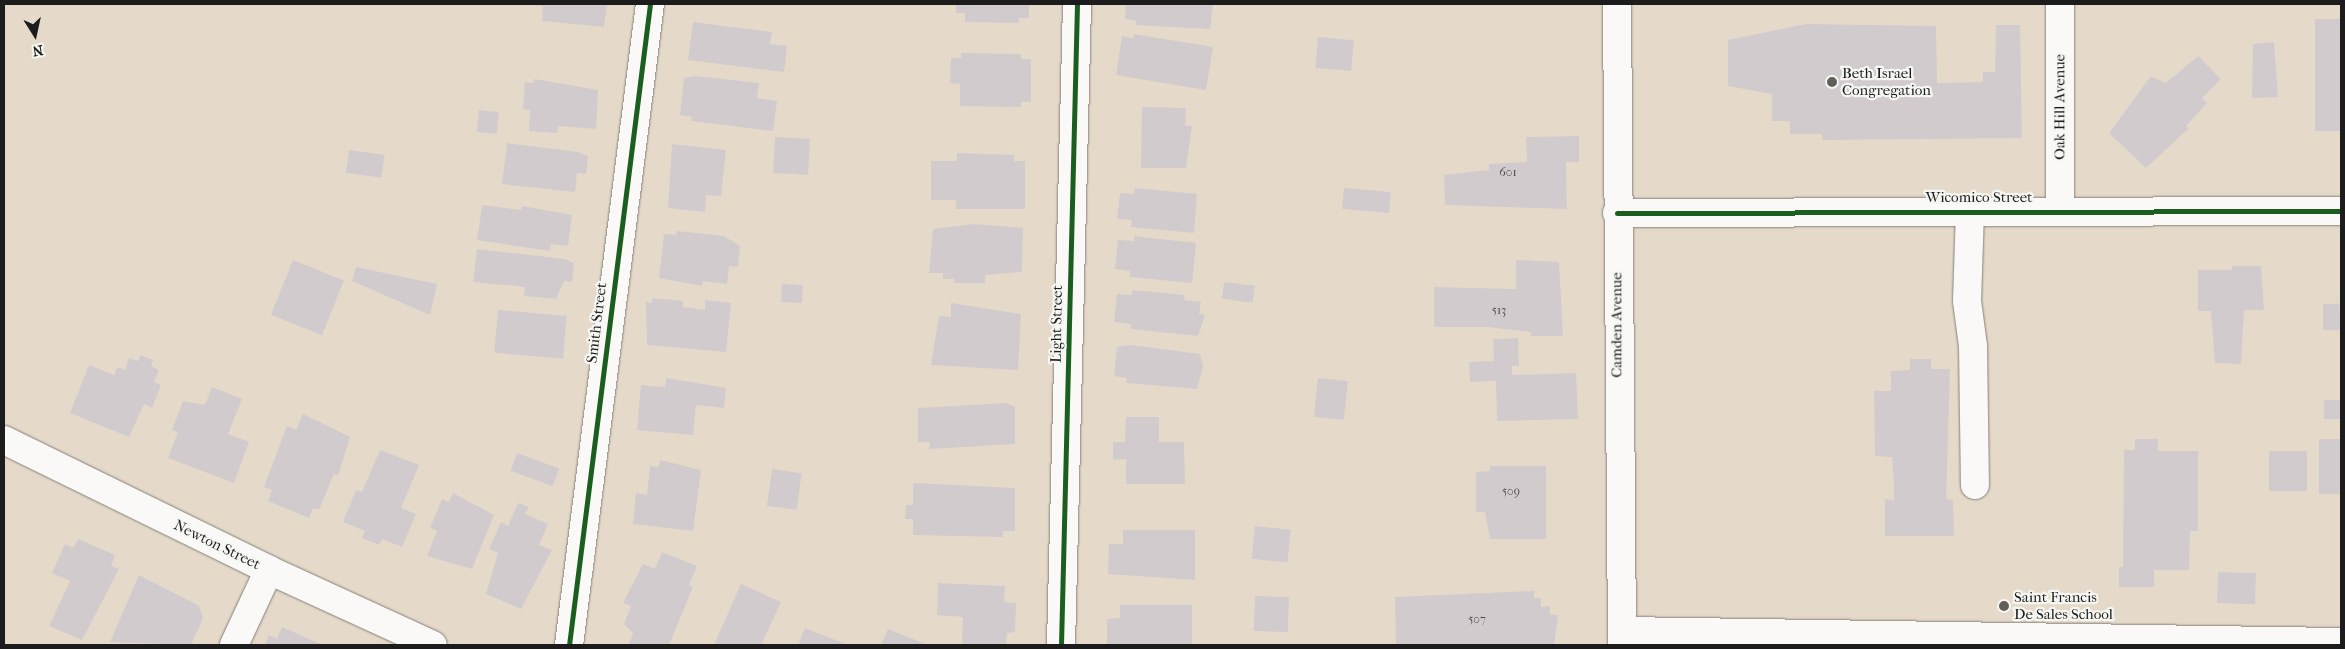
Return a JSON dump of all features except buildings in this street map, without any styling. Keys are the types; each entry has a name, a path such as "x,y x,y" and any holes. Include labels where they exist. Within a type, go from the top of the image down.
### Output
{"street":[{"name":"Smith Street","path":"568,645 650,4"},
{"name":"Light Street","path":"1061,645 1078,4"},
{"name":"Camden Avenue","path":"1617,4 1617,213 1622,638"},
{"name":"Oak Hill Avenue","path":"2060,4 2060,210"},
{"name":"Wicomico Street","path":"1617,213 2060,210 2341,211"},
{"path":"1970,211 1967,301 1973,346 1975,486"},
{"name":"Newton Street","path":"4,440 268,570 433,645"},
{"path":"234,645 268,570"},
{"path":"1622,638 2341,642"}],"cycle path":[{"path":"569,645 650,4"},
{"path":"1061,645 1077,4"},
{"path":"1617,213 2341,211"}],"place":[{"name":"Beth Israel Congregation","path":"1832,82"},
{"name":"Saint Francis De Sales School","path":"2004,606"}]}
